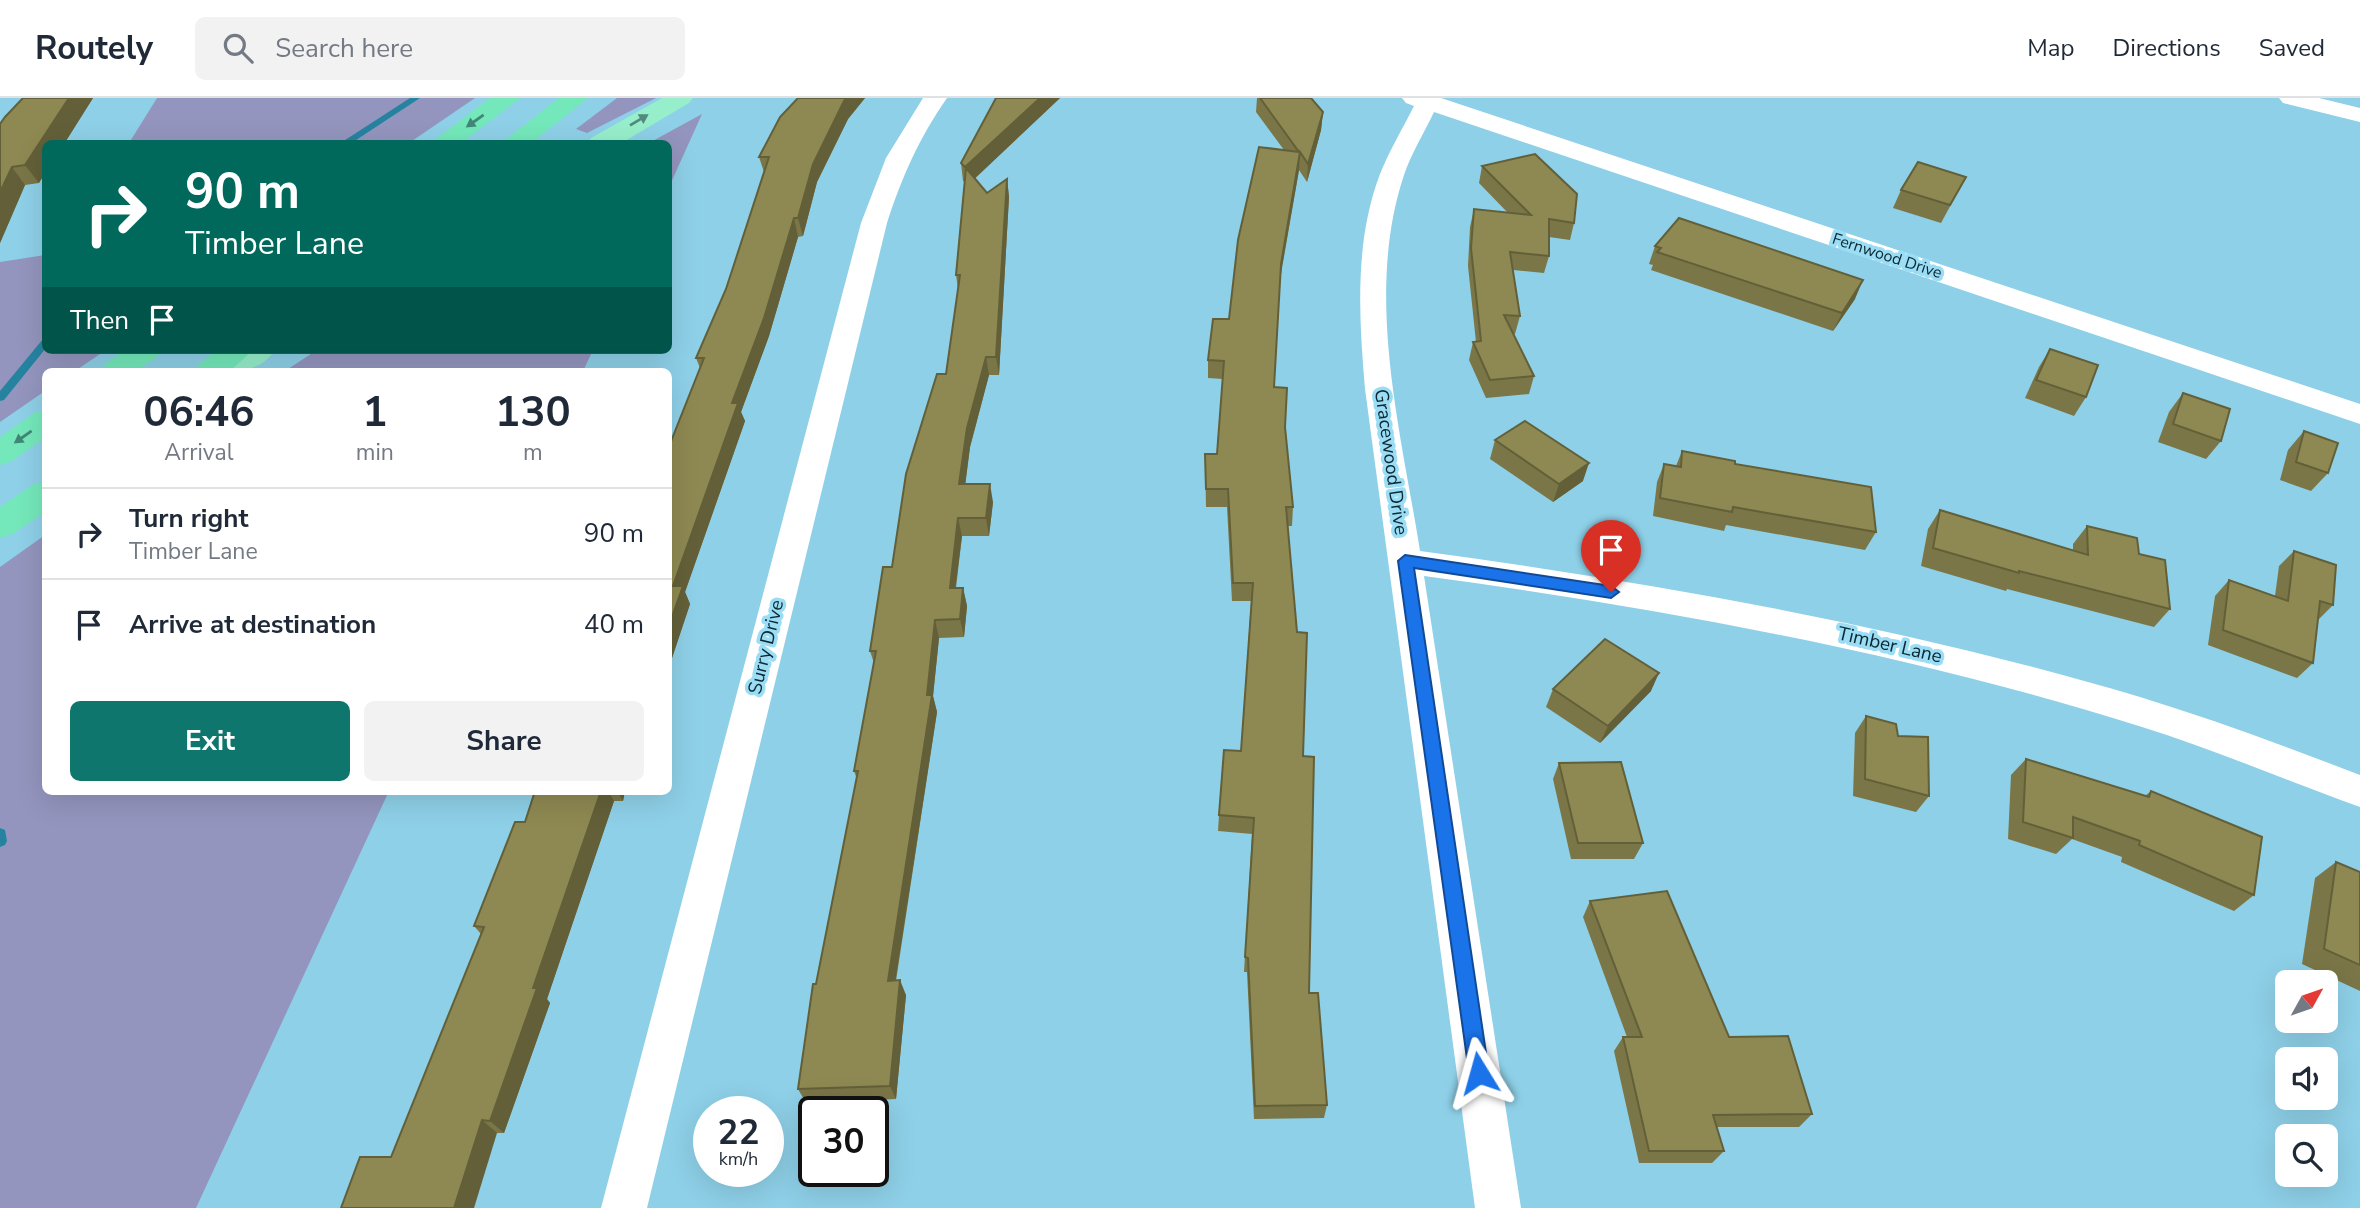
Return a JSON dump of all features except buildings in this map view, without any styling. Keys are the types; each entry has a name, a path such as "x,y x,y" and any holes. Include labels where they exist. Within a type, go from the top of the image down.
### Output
{"highway":[{"path":"448,140 507,98"},
{"path":"518,140 575,98"},
{"path":"120,368 140,354"},
{"path":"214,368 232,354"},
{"path":"0,453 42,424"},
{"path":"0,525 42,496"}],"main road":[{"path":"607,140 680,98"},
{"path":"230,368 253,354"}],"street":[{"name":"Surry Drive","path":"624,1208 874,223 892,166 917,120 935,98"},
{"path":"2291,98 2360,115"},
{"name":"Fernwood Drive","path":"1423,99 2360,414"},
{"name":"Gracewood Drive","path":"1423,99 1392,175 1378,235 1372,311 1380,389 1498,1208"},
{"name":"Timber Lane","path":"1405,561 1480,570 1807,626 1957,661 2113,703 2251,750 2360,792"}],"shaded area":[{"path":"157,98 475,98 413,140 131,140"},
{"path":"617,98 656,98 587,133 576,129"},
{"path":"702,114 672,180 672,140 654,140"},
{"path":"42,255 42,354 100,354 79,368 42,368 42,393 0,422 0,262"},
{"path":"311,354 591,354 584,368 290,368"},
{"path":"42,537 42,795 387,795 196,1208 0,1208 0,567"}],"waterway":[{"path":"349,140 416,98"},
{"path":"0,398 42,346"},
{"path":"0,834 0,841"}],"route":[{"path":"1479,1073 1405,561 1480,570 1611,592"}]}
